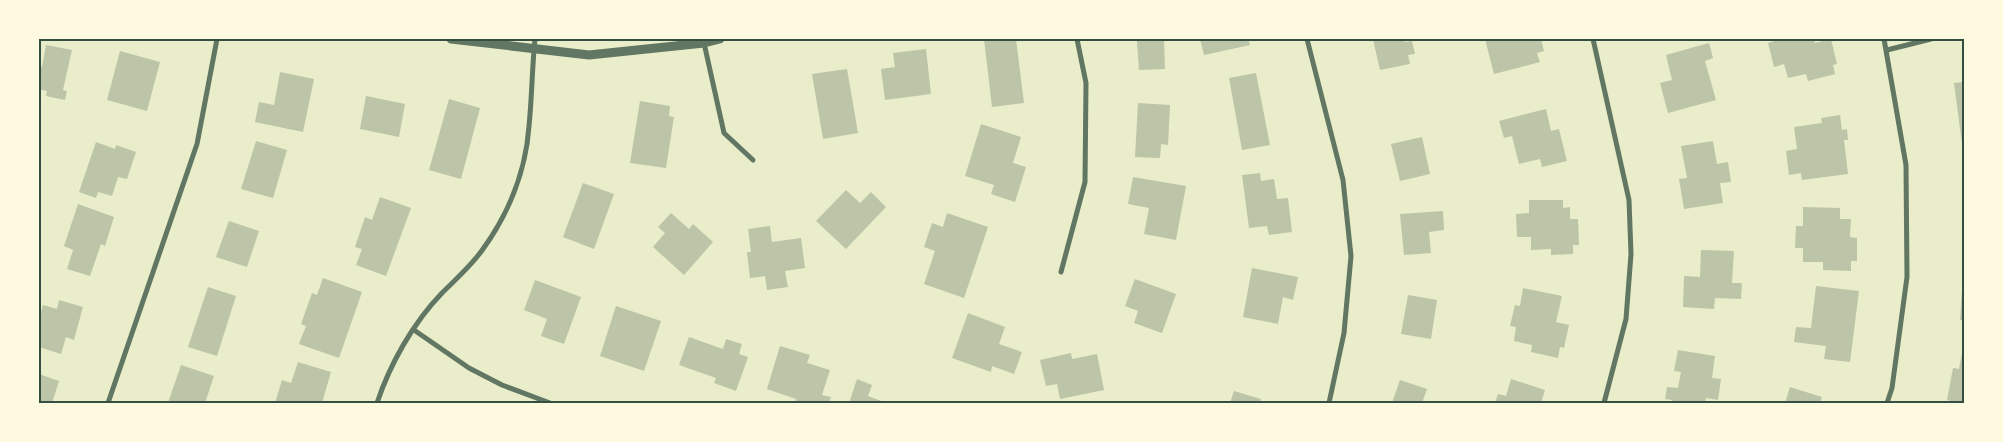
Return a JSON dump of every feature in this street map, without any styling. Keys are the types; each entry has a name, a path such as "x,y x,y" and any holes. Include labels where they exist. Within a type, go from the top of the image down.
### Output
{"street":[{"path":"108,403 197,144 217,39"},
{"path":"451,39 590,55 704,43 720,39"},
{"path":"377,403 386,378 414,330 441,294 464,272 483,249 499,223 514,191 524,161 529,128 535,39"},
{"path":"1060,272 1085,182 1086,83 1077,39"},
{"path":"1307,39 1343,180 1351,256 1344,333 1329,403"},
{"path":"1592,39 1629,200 1631,254 1626,319 1604,403"},
{"path":"1884,39 1906,165 1907,258 1907,277 1892,388 1887,403"},
{"path":"1887,50 1931,39"},
{"path":"704,43 724,132 753,160"},
{"path":"414,330 469,368 502,385 550,403"}],"building":[{"path":"984,39 1016,39 1024,103 992,107"},
{"path":"1130,39 1164,39 1165,69 1139,70 1137,41 1130,41"},
{"path":"1200,39 1248,39 1250,45 1204,55"},
{"path":"1373,39 1404,39 1405,42 1412,41 1415,54 1408,55 1410,64 1380,70"},
{"path":"1485,39 1541,39 1544,51 1537,53 1540,62 1494,74"},
{"path":"1781,39 1814,39 1815,43 1831,39 1837,64 1833,65 1835,74 1808,81 1806,74 1788,78 1784,64 1774,67 1768,43"},
{"path":"1709,43 1713,58 1705,61 1716,100 1668,113 1660,83 1672,80 1666,55"},
{"path":"46,45 72,50 63,90 67,91 65,100 46,96 47,91 39,89 39,66 42,67"},
{"path":"926,49 931,94 885,100 881,69 895,67 893,53"},
{"path":"120,51 160,62 147,111 107,100"},
{"path":"847,69 858,133 823,139 812,74"},
{"path":"280,72 314,79 303,132 255,122 259,102 274,105"},
{"path":"1256,73 1270,145 1242,150 1229,78"},
{"path":"1964,82 1964,143 1962,144 1954,83"},
{"path":"366,96 405,104 399,137 360,129"},
{"path":"449,99 480,108 461,179 429,170"},
{"path":"640,101 670,106 669,116 674,117 666,168 630,163"},
{"path":"1138,103 1170,105 1168,145 1161,144 1160,158 1135,157"},
{"path":"1546,109 1551,131 1559,129 1567,161 1542,167 1540,159 1519,164 1512,136 1504,138 1499,121"},
{"path":"1840,115 1842,130 1847,129 1848,140 1844,140 1848,174 1802,180 1801,173 1789,175 1786,151 1797,149 1794,127 1822,123 1821,118"},
{"path":"981,124 1021,137 1013,163 1026,167 1015,202 991,194 994,185 965,176"},
{"path":"1422,137 1430,174 1400,181 1391,144"},
{"path":"256,141 287,150 273,198 241,189"},
{"path":"1713,141 1717,164 1728,162 1731,182 1720,183 1723,203 1684,209 1679,179 1687,178 1681,146"},
{"path":"96,142 115,149 116,145 136,152 127,179 118,177 112,196 98,192 96,198 79,192"},
{"path":"1260,173 1261,181 1274,179 1277,199 1288,198 1292,232 1269,235 1267,226 1249,228 1242,175"},
{"path":"1133,177 1186,186 1176,240 1144,234 1149,208 1128,204"},
{"path":"583,183 614,194 594,249 563,237"},
{"path":"846,190 860,203 871,192 886,207 846,249 816,221"},
{"path":"380,197 411,208 386,276 356,265 362,249 355,247 365,217 372,220"},
{"path":"1529,200 1563,200 1563,208 1570,207 1570,219 1578,219 1579,245 1573,245 1573,254 1551,255 1551,249 1531,250 1531,237 1517,237 1516,214 1529,213"},
{"path":"78,204 114,217 105,246 101,244 90,276 67,269 73,250 64,246"},
{"path":"1803,207 1840,208 1840,219 1851,219 1850,237 1857,238 1857,261 1851,261 1851,271 1823,270 1823,262 1803,262 1803,248 1795,248 1796,226 1803,226"},
{"path":"1443,211 1444,230 1429,232 1431,253 1404,255 1400,214"},
{"path":"671,213 689,229 693,224 713,242 684,275 653,247 665,233 658,227"},
{"path":"947,213 988,227 964,298 924,284 935,251 924,247 932,223 943,227"},
{"path":"229,221 259,231 247,267 216,257"},
{"path":"770,226 772,242 801,238 805,268 785,271 788,287 767,290 765,276 750,278 747,252 751,252 748,229"},
{"path":"1701,250 1734,251 1732,283 1742,283 1741,299 1715,298 1714,309 1683,307 1684,276 1700,277"},
{"path":"1252,268 1298,277 1293,300 1283,297 1278,324 1243,317"},
{"path":"323,278 362,292 339,358 299,344 306,326 301,324 312,293 317,295"},
{"path":"1135,279 1176,294 1162,333 1134,323 1138,311 1125,306"},
{"path":"535,280 581,297 564,344 541,336 547,319 524,310"},
{"path":"1816,286 1859,291 1850,362 1824,359 1826,346 1794,342 1796,327 1811,328"},
{"path":"208,287 236,296 217,356 188,347"},
{"path":"1523,288 1562,296 1556,322 1569,325 1564,348 1560,347 1558,358 1531,352 1532,345 1514,341 1516,327 1510,326 1515,305 1520,306"},
{"path":"1962,290 1964,291 1964,320 1960,320"},
{"path":"1408,295 1437,300 1431,339 1401,334"},
{"path":"59,300 83,307 74,340 66,337 61,354 39,347 39,319 43,305 57,309"},
{"path":"616,306 661,321 644,371 600,356"},
{"path":"968,313 1005,327 999,344 1022,352 1014,374 992,366 991,372 952,358"},
{"path":"689,337 723,349 726,339 742,344 739,354 748,357 736,391 714,383 716,378 679,365"},
{"path":"780,346 810,355 807,363 830,370 822,395 831,397 829,403 795,403 796,399 767,389"},
{"path":"1678,350 1715,356 1712,378 1721,379 1718,400 1706,398 1705,403 1672,403 1672,400 1665,399 1667,387 1678,388 1681,372 1674,371"},
{"path":"1071,353 1072,359 1097,354 1104,390 1060,399 1057,384 1046,386 1040,360"},
{"path":"1962,353 1964,353 1964,403 1951,403 1951,401 1947,400 1953,368 1959,369"},
{"path":"298,362 331,372 322,403 275,403 282,380 291,383"},
{"path":"181,365 214,376 205,403 168,403"},
{"path":"39,374 59,381 52,403 39,403"},
{"path":"857,379 872,385 868,396 887,403 849,403"},
{"path":"1511,379 1545,390 1541,403 1495,403 1498,394 1506,396"},
{"path":"1400,380 1427,389 1422,403 1392,403"},
{"path":"1790,387 1822,397 1820,403 1785,403"},
{"path":"1234,391 1261,399 1260,403 1230,403"}]}
